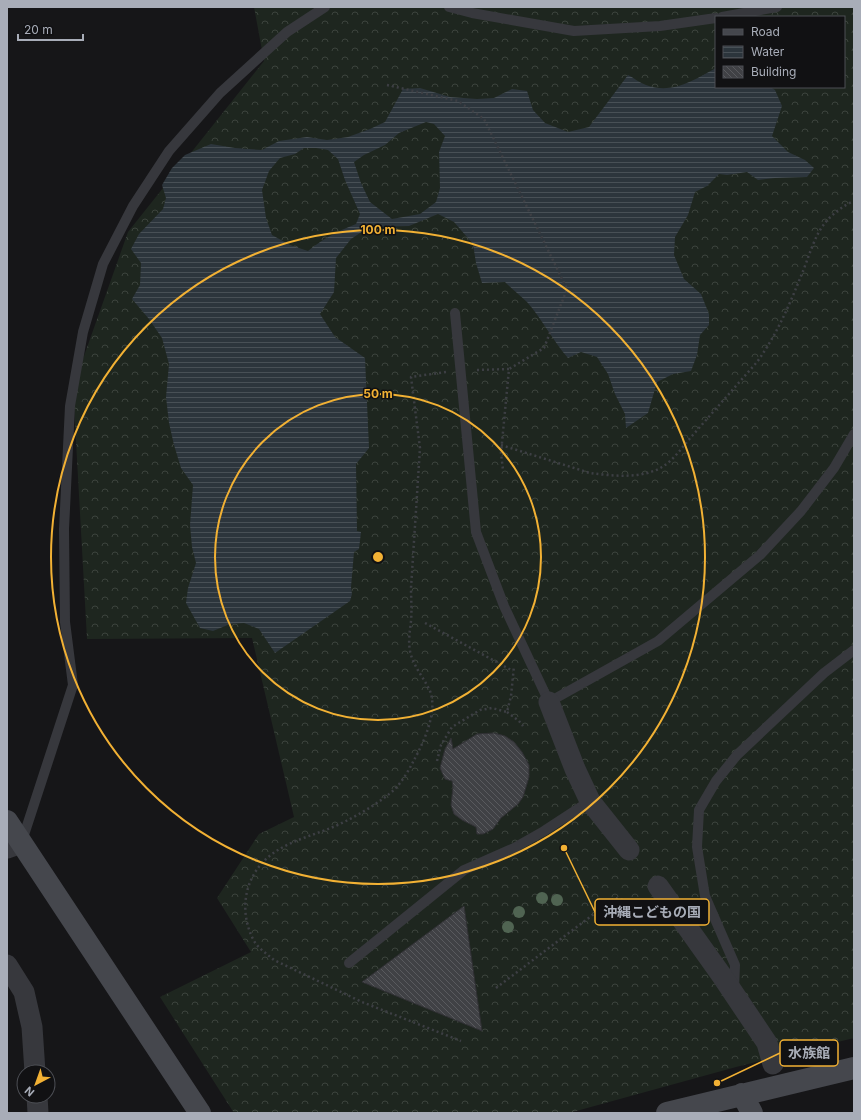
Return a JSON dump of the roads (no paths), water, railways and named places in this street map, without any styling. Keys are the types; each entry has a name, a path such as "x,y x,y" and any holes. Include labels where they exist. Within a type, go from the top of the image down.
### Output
{"street":[{"path":"550,702 575,769 590,801 630,850"},
{"path":"7,821 14,846 200,1113"},
{"path":"662,893 734,993 767,1043 773,1064"},
{"path":"7,964 24,992 32,1027 34,1064"},
{"path":"667,1113 741,1104 854,1068"},
{"path":"741,1104 752,1113"}],"lane":[{"path":"14,846 73,685 65,622 64,529 70,406 83,332 103,264 133,206 169,151 220,92 287,32 325,7"},
{"path":"449,7 472,13 574,31 660,26 715,18"},
{"path":"728,16 777,7"},
{"path":"455,313 476,532 504,606 550,702 658,641 760,555 801,511 834,468 854,434"},
{"path":"734,993 735,965 705,896 697,847 699,810 716,782 737,755 824,673 854,650"},
{"path":"349,963 464,870 514,848 544,832 590,801"}],"water":[{"path":"715,69 715,88 772,88 775,90 782,106 772,136 788,152 805,160 814,168 807,177 758,180 747,172 727,175 719,174 707,186 695,192 688,215 675,237 674,255 684,279 701,294 709,314 709,325 700,335 697,355 691,371 673,374 657,382 648,413 626,428 625,414 615,394 608,374 597,357 581,352 568,358 527,302 505,282 482,283 476,263 473,244 454,222 438,214 409,226 369,227 351,239 336,258 334,292 320,314 335,337 365,358 369,448 356,464 357,531 361,532 359,549 354,552 351,587 352,594 350,601 275,653 259,629 244,623 230,624 213,631 200,628 186,603 188,588 196,563 192,547 190,525 193,485 181,468 169,423 166,397 169,364 162,338 149,319 132,299 140,285 141,263 131,249 139,234 163,209 166,198 162,185 172,168 185,155 211,144 262,150 279,141 307,137 327,140 348,137 385,122 403,89 420,88 450,97 477,99 494,98 512,89 527,91 533,110 545,123 568,132 589,127 628,75 646,85 656,88 674,87 691,81","holes":["426,122 434,124 445,136 439,152 440,188 436,202 420,214 392,219 370,202 361,183 354,162 364,155 385,145 399,133","304,148 328,150 338,159 345,180 360,214 356,224 319,242 308,251 290,245 272,235 266,218 262,190 269,171 280,158 295,154"]}],"place":[{"name":"沖縄こどもの国","path":"564,848"},
{"name":"水族館","path":"717,1083"}]}
